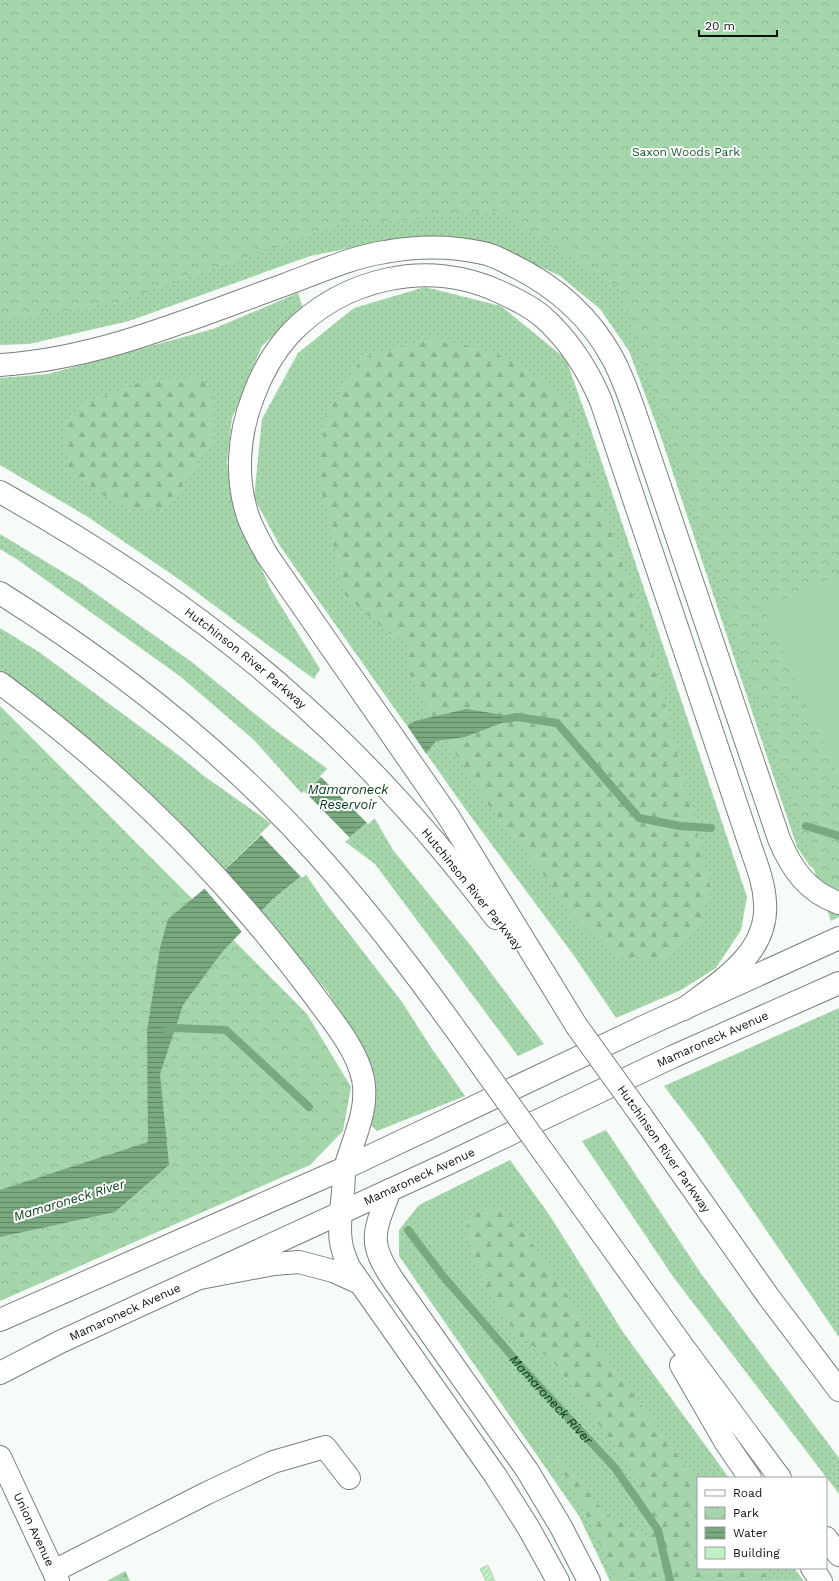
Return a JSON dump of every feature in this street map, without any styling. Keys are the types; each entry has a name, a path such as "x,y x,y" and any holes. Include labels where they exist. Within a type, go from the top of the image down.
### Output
{"main road":[{"path":"0,365 51,360 102,348 150,333 348,262 384,252 424,247 464,249 486,254 525,271 560,294 576,309 590,324 613,359 634,410 781,844 792,866 807,885 824,896 839,903"},
{"path":"576,1025 448,816 354,678 267,555 249,519 243,498 241,480 241,442 250,404 266,367 289,336 320,309 351,290 386,279 424,275 441,275 476,282 525,304 542,316 568,342 578,356 595,386 758,870 765,904 762,926 754,947 743,962 728,976 684,1009"},
{"name":"Hutchinson River Parkway","path":"0,492 68,531 150,584 222,638 305,707 369,769 423,828 497,918 640,1114 768,1296 839,1390"},
{"path":"0,593 104,663 179,722 225,762 311,847 404,960 626,1268 779,1477"},
{"path":"0,683 96,760 170,830 231,894 270,939 326,1013 347,1044 359,1066 363,1080 363,1109 345,1168 341,1211 341,1241 343,1253 349,1267 498,1481 528,1527 558,1581"},
{"path":"0,1320 345,1168 839,938"},
{"name":"Mamaroneck Avenue","path":"0,1373 60,1342 341,1211 390,1190 672,1057 839,983"},
{"path":"390,1190 378,1221 375,1234 379,1257 393,1280 527,1470 561,1527 589,1581"},
{"path":"200,1278 274,1264 299,1262 333,1271 360,1283"},
{"path":"626,1268 726,1443 749,1477"},
{"path":"768,1296 839,1373"},
{"path":"56,1576 207,1493 273,1462 325,1448 349,1478"},
{"name":"Union Avenue","path":"0,1456 56,1576"},
{"path":"827,1539 839,1555"},
{"path":"813,1569 821,1581"}],"green space":[{"name":"Saxon Woods Park","path":"0,0 839,0 839,917 831,921 620,289 497,211 336,226 118,302 0,321"},
{"path":"418,192 540,215 644,286 836,886 809,865 797,847 662,440 629,351 600,309 560,276 506,251 382,242 310,256 129,321 29,344 0,345 0,298"},
{"path":"425,287 501,306 566,359 747,897 741,930 716,968 681,990 616,1018 575,957 464,807 280,546 254,498 262,419 298,353 354,308"},
{"path":"298,293 303,308 262,346 232,418 227,463 237,514 271,590 320,669 314,679 180,580 88,517 0,465 0,378 48,374 213,329"},
{"path":"438,337 517,361 564,400 582,446 652,652 711,890 698,926 663,959 618,957 577,923 540,870 482,797 411,681 407,640 389,633 345,595 318,474 326,414 362,358"},
{"path":"201,378 212,389 211,442 171,505 152,508 129,506 97,491 69,471 63,429 87,403 146,380"},
{"path":"0,534 81,583 193,663 271,727 329,770 303,795 254,740 181,677 18,560 0,549"},
{"path":"839,575 839,778 764,608"},
{"path":"0,628 39,652 177,754 204,776 272,824 222,872 180,822 100,748 0,671"},
{"path":"0,706 307,1014 351,1087 343,1131 310,1165 0,1301"},
{"path":"374,817 393,850 471,946 544,1044 518,1056 375,864 344,841"},
{"path":"305,873 324,901 402,1002 430,1046 465,1096 377,1131 370,1124 375,1095 366,1057 328,992 263,915 258,915 273,899"},
{"path":"839,1008 839,1337 702,1136 664,1086"},
{"path":"606,1130 702,1275 839,1458 839,1494 674,1278 582,1141"},
{"path":"510,1160 550,1216 623,1332 728,1477 697,1477 697,1569 795,1569 804,1581 610,1581 579,1516 399,1256 399,1230 419,1205"},
{"path":"497,1208 524,1232 569,1298 596,1343 697,1482 697,1569 761,1569 770,1581 617,1581 582,1506 547,1443 606,1514 647,1537 638,1479 553,1361 518,1335 485,1289 466,1237 470,1213"},
{"path":"125,1571 130,1581 107,1581"}],"water":[{"name":"Mamaroneck Reservoir","path":"466,709 517,717 465,737 436,741 374,817 273,899 222,952 183,1005 160,1074 169,1165 115,1212 0,1237 0,1190 148,1142 147,1031 160,948 168,919 209,885 329,770 415,721"}],"pier":[{"path":"406,724 427,755 375,818 368,824 320,776 328,768"},
{"path":"304,791 350,838 302,878 260,834"},
{"path":"224,868 262,913 243,933 203,887"}],"building":[{"path":"488,1565 495,1581 486,1581 480,1569"}],"waterway":[{"path":"506,719 517,717 557,723 639,818 680,826 711,828"},
{"path":"806,826 839,836"},
{"name":"Mamaroneck River","path":"166,1031 175,1028 226,1030 309,1107"},
{"name":"Mamaroneck River","path":"408,1230 443,1276 525,1371 615,1468 658,1530 670,1581"}]}
